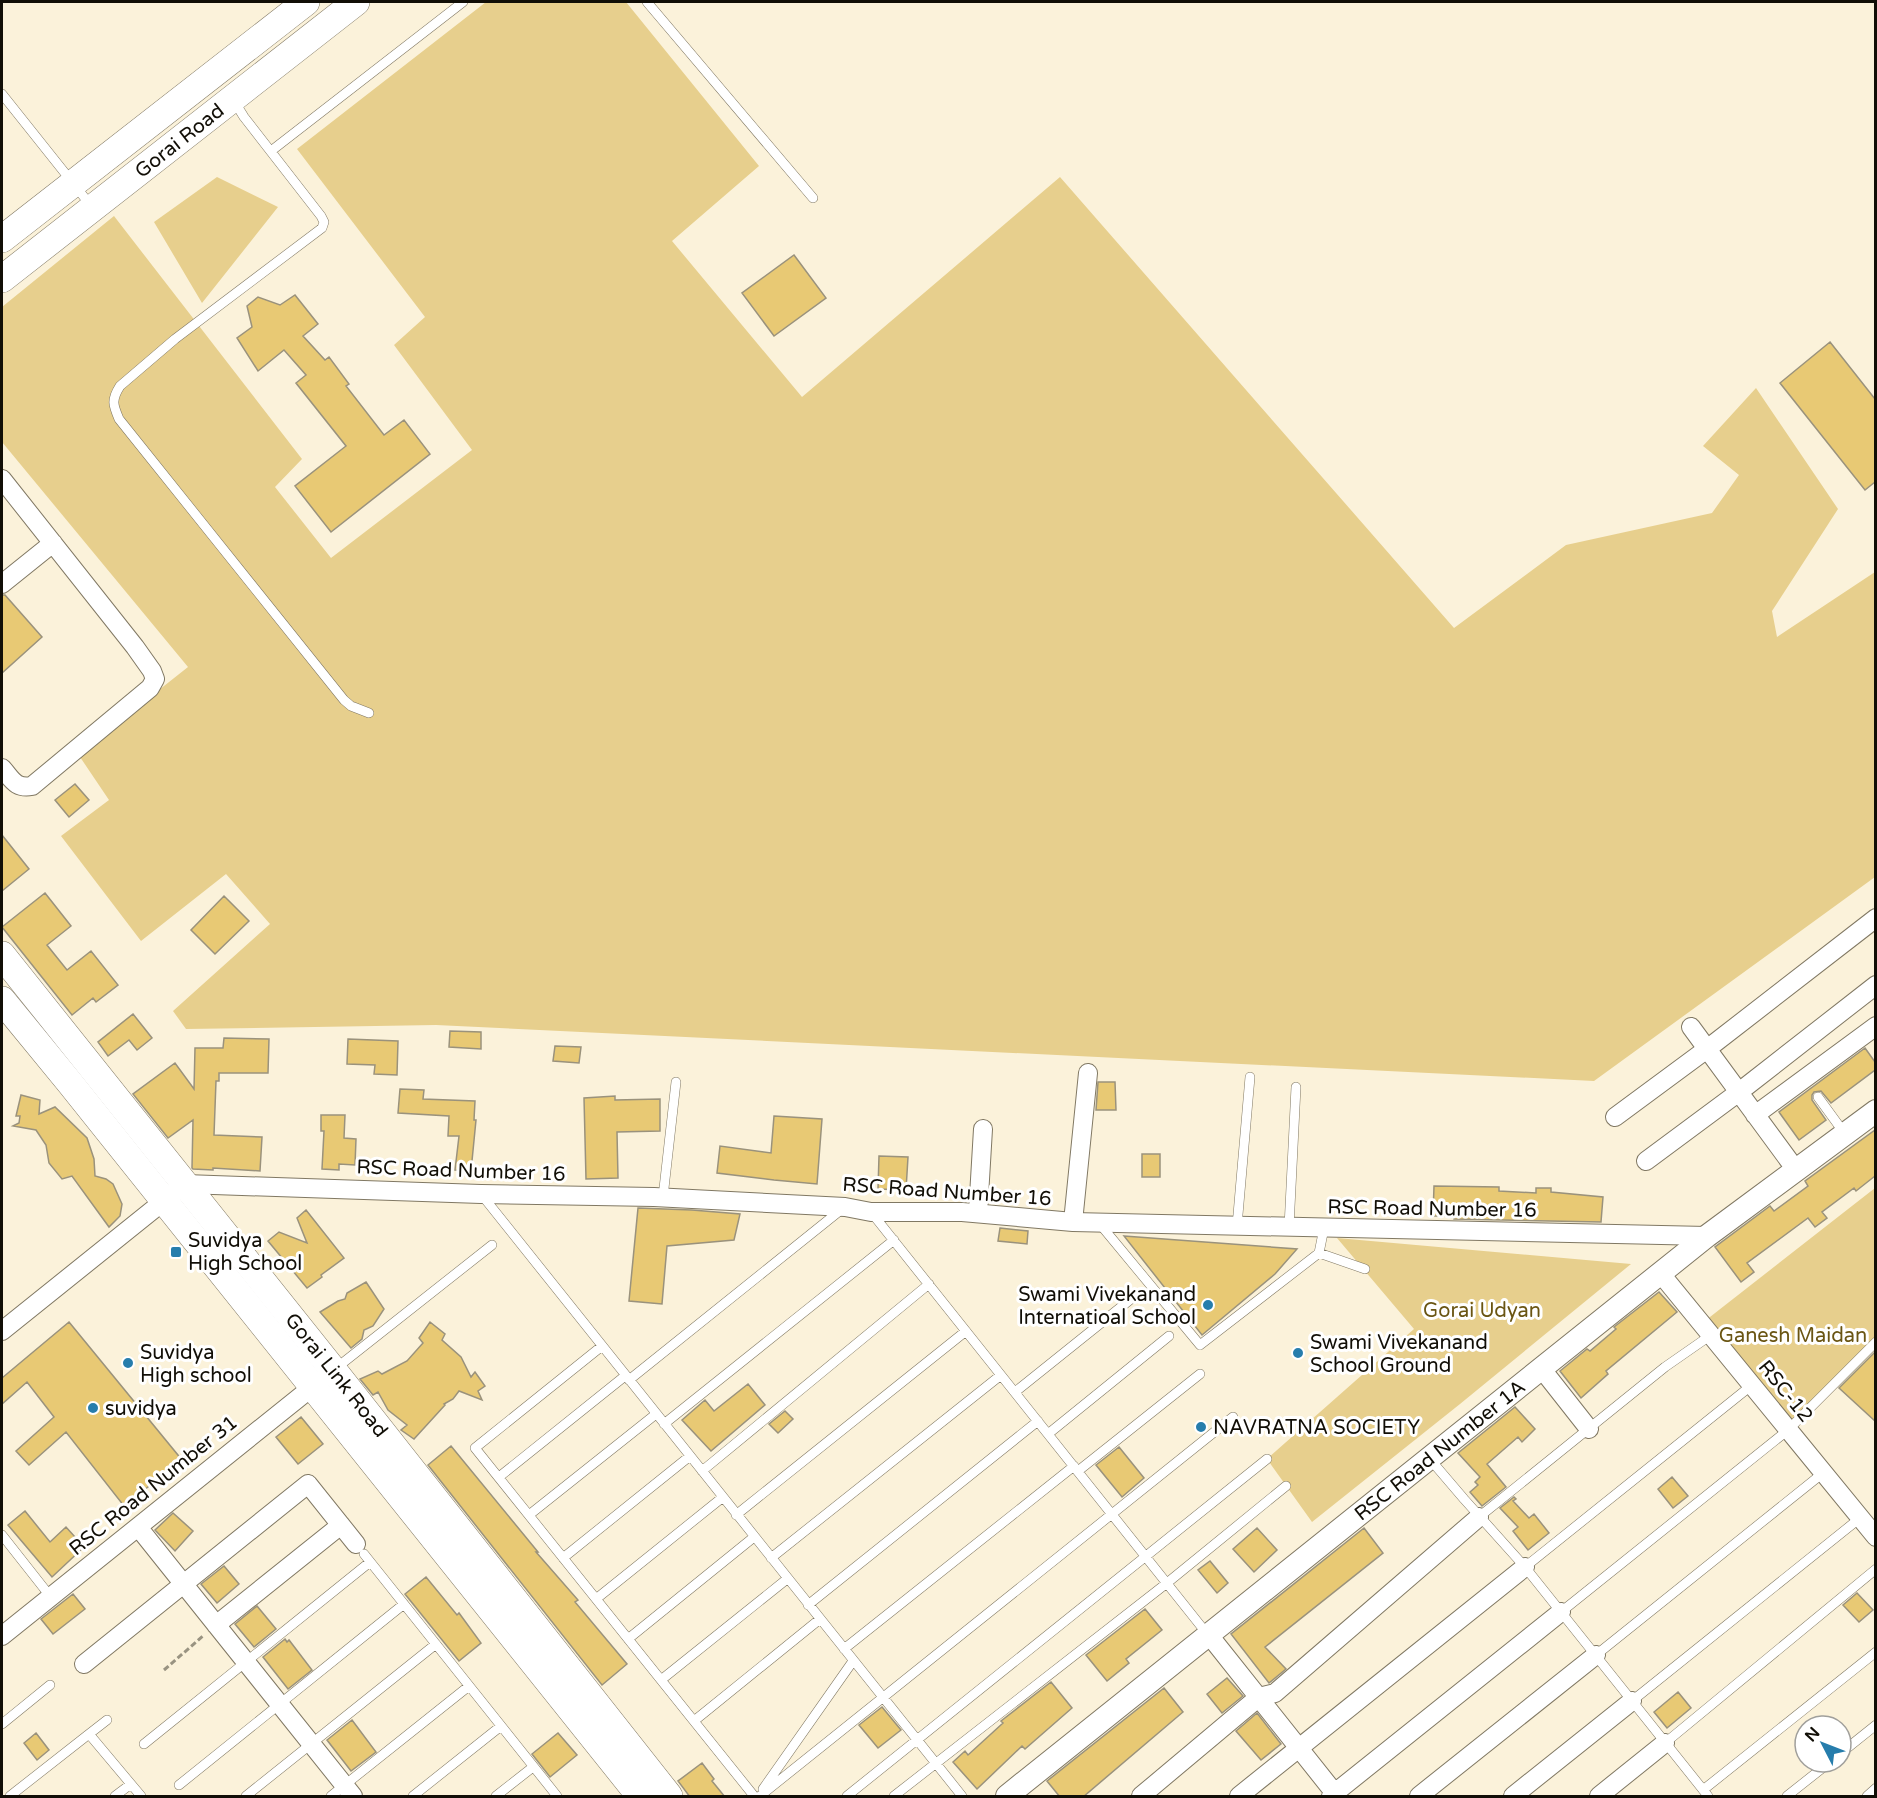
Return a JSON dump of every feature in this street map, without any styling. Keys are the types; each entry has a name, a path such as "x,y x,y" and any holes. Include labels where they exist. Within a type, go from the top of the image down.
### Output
{"main road":[{"name":"Gorai Road","path":"2,239 306,2"},
{"name":"Gorai Road","path":"2,279 356,2"},
{"name":"Gorai Link Road","path":"6,971 35,996 174,1192 323,1379 669,1797"},
{"name":"Gorai Link Road","path":"5,1012 174,1192"},
{"name":"Gorai Link Road","path":"323,1379 640,1797"}],"street":[{"path":"2,479 135,647 155,679 150,688 32,786 23,788 16,784 2,768"},
{"path":"2,584 53,543"},
{"path":"1615,1116 1707,1049 1875,918"},
{"path":"1646,1161 1739,1092 1875,984"},
{"path":"5,1012 35,996"},
{"path":"1755,1116 1875,1026"},
{"path":"1691,1027 1796,1170"},
{"path":"1073,1222 1088,1073"},
{"name":"RSC Road Number 1A","path":"1007,1797 1707,1236 1875,1111"},
{"path":"978,1213 983,1129"},
{"path":"2,1331 174,1192"},
{"name":"RSC Road Number 16","path":"174,1192 663,1197 845,1207 871,1212 962,1212 1099,1223 1707,1236"},
{"name":"RSC-12","path":"1661,1274 1875,1538"},
{"path":"1541,1368 1589,1429"},
{"name":"RSC Road Number 31","path":"4,1629 50,1596 323,1379"},
{"path":"84,1664 308,1484 360,1549"},
{"path":"1141,1797 1259,1697 1275,1693 1479,1517"},
{"path":"216,1626 341,1525"},
{"path":"138,1527 312,1744 343,1793"},
{"path":"1239,1797 1525,1567"},
{"path":"1209,1635 1335,1796 1561,1612"},
{"path":"1419,1797 1596,1655"},
{"path":"1513,1797 1632,1701"},
{"path":"1599,1797 1665,1743"}],"lane":[{"path":"270,151 463,2"},
{"path":"647,2 813,198"},
{"path":"2,94 93,207"},
{"path":"232,98 321,216 324,222 322,228 175,339 120,386 114,395 113,406 119,419 344,700 351,706 369,713"},
{"path":"1237,1226 1250,1077"},
{"path":"663,1197 676,1082"},
{"path":"1289,1227 1296,1087"},
{"path":"1818,1097 1845,1134"},
{"path":"481,1194 962,1797"},
{"path":"499,1477 845,1207"},
{"path":"871,1212 1209,1635"},
{"path":"1099,1223 1200,1345 1319,1252 1324,1228"},
{"path":"664,1424 894,1240"},
{"path":"323,1379 492,1245"},
{"path":"1319,1252 1365,1269"},
{"path":"702,1471 929,1284"},
{"path":"1015,1392 1136,1295"},
{"path":"736,1515 966,1331"},
{"path":"1479,1517 1665,1367 1711,1335"},
{"path":"1048,1434 1169,1336"},
{"path":"1561,1612 1788,1430 1875,1342"},
{"path":"602,1346 476,1448 757,1797"},
{"path":"844,1650 1200,1374"},
{"path":"771,1558 1001,1375"},
{"path":"1525,1567 1752,1385"},
{"path":"529,1515 656,1414"},
{"path":"757,1797 1233,1417"},
{"path":"808,1605 1038,1421"},
{"path":"563,1557 690,1456"},
{"path":"1429,1458 1525,1567 1705,1793 1875,1652"},
{"path":"847,1797 1267,1459"},
{"path":"1596,1655 1823,1473"},
{"path":"894,1797 1167,1583 1286,1486"},
{"path":"596,1599 723,1497"},
{"path":"1632,1701 1860,1518"},
{"path":"2,1535 50,1596"},
{"path":"628,1639 754,1537"},
{"path":"360,1549 557,1797"},
{"path":"144,1744 370,1562"},
{"path":"1665,1743 1875,1569"},
{"path":"661,1680 787,1579"},
{"path":"179,1785 404,1604"},
{"path":"694,1721 820,1619"},
{"path":"246,1797 436,1644"},
{"path":"757,1797 853,1661"},
{"path":"2,1724 50,1685"},
{"path":"343,1793 469,1686"},
{"path":"10,1797 107,1719"},
{"path":"1853,1743 1875,1725"},
{"path":"413,1797 501,1726"},
{"path":"89,1734 141,1797"},
{"path":"496,1797 533,1767"},
{"path":"1787,1797 1815,1774"},
{"path":"115,1797 131,1784"},
{"path":"1868,1797 1875,1788"}],"path":[{"path":"164,1670 216,1626"}],"green space":[{"path":"486,2 626,2 759,166 672,241 802,397 1060,177 1454,628 1566,545 1712,513 1739,475 1703,446 1756,388 1838,509 1772,611 1777,637 1875,572 1875,877 1594,1081 436,1025 186,1029 173,1011 270,924 226,874 141,941 61,836 109,800 78,754 188,667 2,442 2,307 114,216 302,459 275,487 331,558 472,450 394,345 425,317 297,149"},
{"path":"217,177 278,207 202,303 154,222"},
{"name":"Ganesh Maidan","path":"1875,1188 1875,1342 1788,1430 1701,1324"},
{"name":"Gorai Udyan","path":"1337,1238 1631,1264 1312,1522 1267,1459 1414,1329"}],"building":[{"path":"794,255 826,298 774,336 742,293"},
{"path":"295,295 318,324 303,336 325,360 329,357 349,384 346,386 384,435 404,420 430,454 331,532 295,486 346,446 296,383 306,375 284,350 258,371 237,338 252,327 247,306 258,297 280,305"},
{"path":"1830,342 1875,399 1875,482 1865,490 1780,383"},
{"path":"2,595 5,595 42,637 2,673"},
{"path":"75,784 89,800 69,817 55,800"},
{"path":"2,835 29,869 2,891"},
{"path":"45,893 71,926 47,945 67,970 91,951 118,985 96,1002 93,998 72,1015 2,927"},
{"path":"224,896 249,921 215,954 191,930"},
{"path":"133,1014 152,1038 137,1050 129,1040 108,1056 98,1042"},
{"path":"450,1031 481,1032 481,1049 449,1047"},
{"path":"224,1038 269,1039 268,1073 219,1073 219,1081 216,1081 214,1135 262,1137 260,1171 193,1169 193,1120 168,1138 133,1094 175,1063 194,1089 195,1048 223,1048"},
{"path":"348,1039 398,1041 397,1075 374,1074 375,1065 347,1064"},
{"path":"555,1046 581,1047 579,1063 553,1061"},
{"path":"1865,1048 1875,1062 1875,1070 1831,1103 1821,1091 1814,1092 1812,1100 1826,1120 1799,1140 1779,1112"},
{"path":"1098,1082 1115,1082 1116,1110 1096,1110"},
{"path":"400,1089 424,1090 423,1099 475,1101 474,1120 476,1120 471,1171 455,1170 459,1136 448,1136 449,1116 398,1113"},
{"path":"21,1095 40,1100 39,1114 55,1107 87,1138 94,1159 95,1176 113,1184 122,1204 120,1216 109,1227 72,1176 62,1179 49,1163 46,1145 36,1130 13,1126 19,1123 20,1116 16,1116"},
{"path":"615,1096 615,1100 660,1099 660,1131 617,1132 618,1178 586,1179 584,1098"},
{"path":"321,1115 345,1115 344,1138 356,1139 355,1165 339,1164 339,1170 322,1169 324,1131 321,1131"},
{"path":"774,1116 822,1119 817,1184 717,1173 720,1146 771,1153"},
{"path":"1875,1130 1875,1176 1856,1191 1854,1188 1822,1212 1827,1218 1815,1227 1808,1218 1747,1263 1754,1272 1741,1282 1715,1247 1770,1206 1774,1211 1808,1186 1805,1181"},
{"path":"1142,1154 1160,1154 1160,1177 1142,1177"},
{"path":"879,1156 908,1157 906,1190 878,1189"},
{"path":"1434,1186 1499,1187 1499,1191 1536,1193 1536,1188 1551,1188 1551,1192 1603,1197 1601,1222 1454,1219 1454,1216 1433,1216"},
{"path":"638,1208 740,1214 734,1240 667,1246 662,1304 629,1301"},
{"path":"306,1210 344,1258 307,1288 268,1241 279,1232 307,1243 297,1218"},
{"path":"1000,1228 1028,1231 1027,1244 998,1241"},
{"name":"Swami Vivekanand Internatioal School","path":"1124,1236 1297,1249 1275,1274 1202,1335"},
{"path":"366,1282 384,1309 373,1326 364,1330 362,1339 351,1348 320,1312 345,1299 347,1293"},
{"path":"1659,1292 1677,1312 1606,1371 1608,1374 1581,1398 1560,1371 1587,1349 1590,1351 1616,1329 1614,1327"},
{"name":"suvidya","path":"69,1322 182,1460 124,1506 66,1432 29,1465 16,1451 54,1417 27,1382 2,1404 2,1378"},
{"path":"430,1322 445,1334 442,1340 461,1357 471,1377 475,1372 485,1386 478,1391 482,1400 459,1391 453,1399 444,1404 414,1439 401,1430 407,1425 388,1410 378,1392 373,1395 360,1379 378,1371 382,1374 407,1361 423,1343 419,1338"},
{"path":"1875,1352 1875,1421 1839,1388"},
{"path":"748,1384 765,1405 711,1451 682,1420 705,1400 714,1411"},
{"path":"1515,1407 1535,1429 1522,1442 1518,1437 1487,1464 1506,1487 1482,1506 1470,1492 1478,1485 1475,1482 1480,1477 1458,1453"},
{"path":"785,1411 793,1419 778,1433 769,1424"},
{"path":"301,1417 323,1444 298,1464 276,1437"},
{"path":"451,1446 538,1552 536,1552 578,1600 575,1602 627,1664 602,1685 428,1465"},
{"path":"1119,1447 1144,1478 1122,1497 1096,1465"},
{"path":"1672,1477 1688,1496 1673,1508 1658,1489"},
{"path":"1514,1497 1516,1499 1513,1501 1529,1518 1534,1514 1549,1533 1528,1550 1513,1531 1518,1527 1500,1508"},
{"path":"25,1511 50,1542 66,1527 84,1547 52,1577 8,1525"},
{"path":"173,1513 193,1531 175,1551 155,1530"},
{"path":"1257,1528 1277,1550 1254,1572 1233,1549"},
{"path":"1364,1528 1383,1553 1265,1647 1286,1669 1269,1683 1231,1634"},
{"path":"1210,1561 1228,1583 1217,1593 1198,1570"},
{"path":"224,1566 239,1584 217,1603 201,1584"},
{"path":"426,1577 457,1615 459,1613 481,1643 459,1661 405,1594"},
{"path":"1857,1593 1873,1610 1859,1622 1843,1605"},
{"path":"73,1594 85,1609 53,1634 41,1619"},
{"path":"257,1606 276,1629 254,1647 235,1624"},
{"path":"1145,1609 1162,1630 1126,1659 1129,1663 1107,1681 1086,1655"},
{"path":"285,1639 287,1642 289,1640 312,1670 288,1689 263,1657"},
{"path":"1227,1678 1243,1696 1222,1713 1207,1694"},
{"path":"1051,1682 1072,1708 1025,1749 1022,1746 977,1789 953,1762 965,1751 968,1755 1003,1723 1001,1721"},
{"path":"1164,1688 1183,1712 1083,1797 1060,1797 1047,1781"},
{"path":"1678,1692 1691,1708 1667,1728 1654,1712"},
{"path":"882,1707 901,1730 878,1748 859,1725"},
{"path":"1257,1713 1281,1744 1261,1760 1236,1731"},
{"path":"352,1720 376,1752 351,1771 327,1740"},
{"path":"36,1733 49,1750 37,1760 24,1743"},
{"path":"558,1733 577,1755 550,1777 532,1754"},
{"path":"702,1763 714,1779 712,1781 725,1797 690,1797 678,1781"}],"place":[{"name":"Suvidya High School","path":"176,1252"},
{"name":"Swami Vivekanand Internatioal School","path":"1208,1305"},
{"name":"Swami Vivekanand School Ground","path":"1298,1353"},
{"name":"Suvidya High school","path":"128,1363"},
{"name":"suvidya","path":"93,1408"},
{"name":"NAVRATNA SOCIETY","path":"1201,1427"}]}
